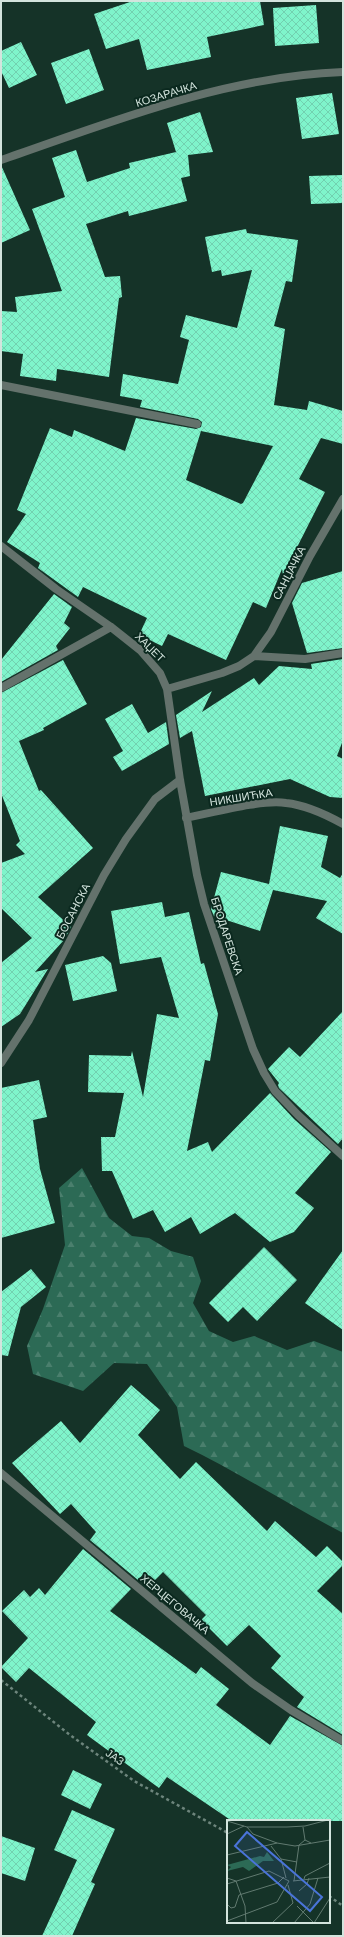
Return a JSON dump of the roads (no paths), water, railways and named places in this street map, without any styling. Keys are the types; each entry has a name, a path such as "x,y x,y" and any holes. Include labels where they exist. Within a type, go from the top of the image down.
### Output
{"street":[{"name":"КОЗАРАЧКА","path":"1,160 118,120 203,94 280,78 343,72"},
{"path":"1,385 197,424"},
{"name":"САНЏАЧКА","path":"254,656 271,632 310,556 343,498"},
{"name":"ХАЏЕТ","path":"1,546 56,589 111,627 150,660 160,672 167,689"},
{"path":"1,688 111,627"},
{"path":"167,689 222,673 238,666 254,656 305,659 343,653"},
{"name":"БРОДАРЕВСКА","path":"167,689 186,818 197,876 204,904 253,1049 264,1073 276,1091 298,1115 343,1156"},
{"name":"БОСАНСКА","path":"1,1063 29,1020 104,874 126,839 155,799 180,780"},
{"name":"НИКШИЋКА","path":"186,818 269,802 284,802 320,812 343,824"},
{"name":"ХЕРЦЕГОВАЧКА","path":"1,1473 252,1683 291,1710 343,1741"}]}
